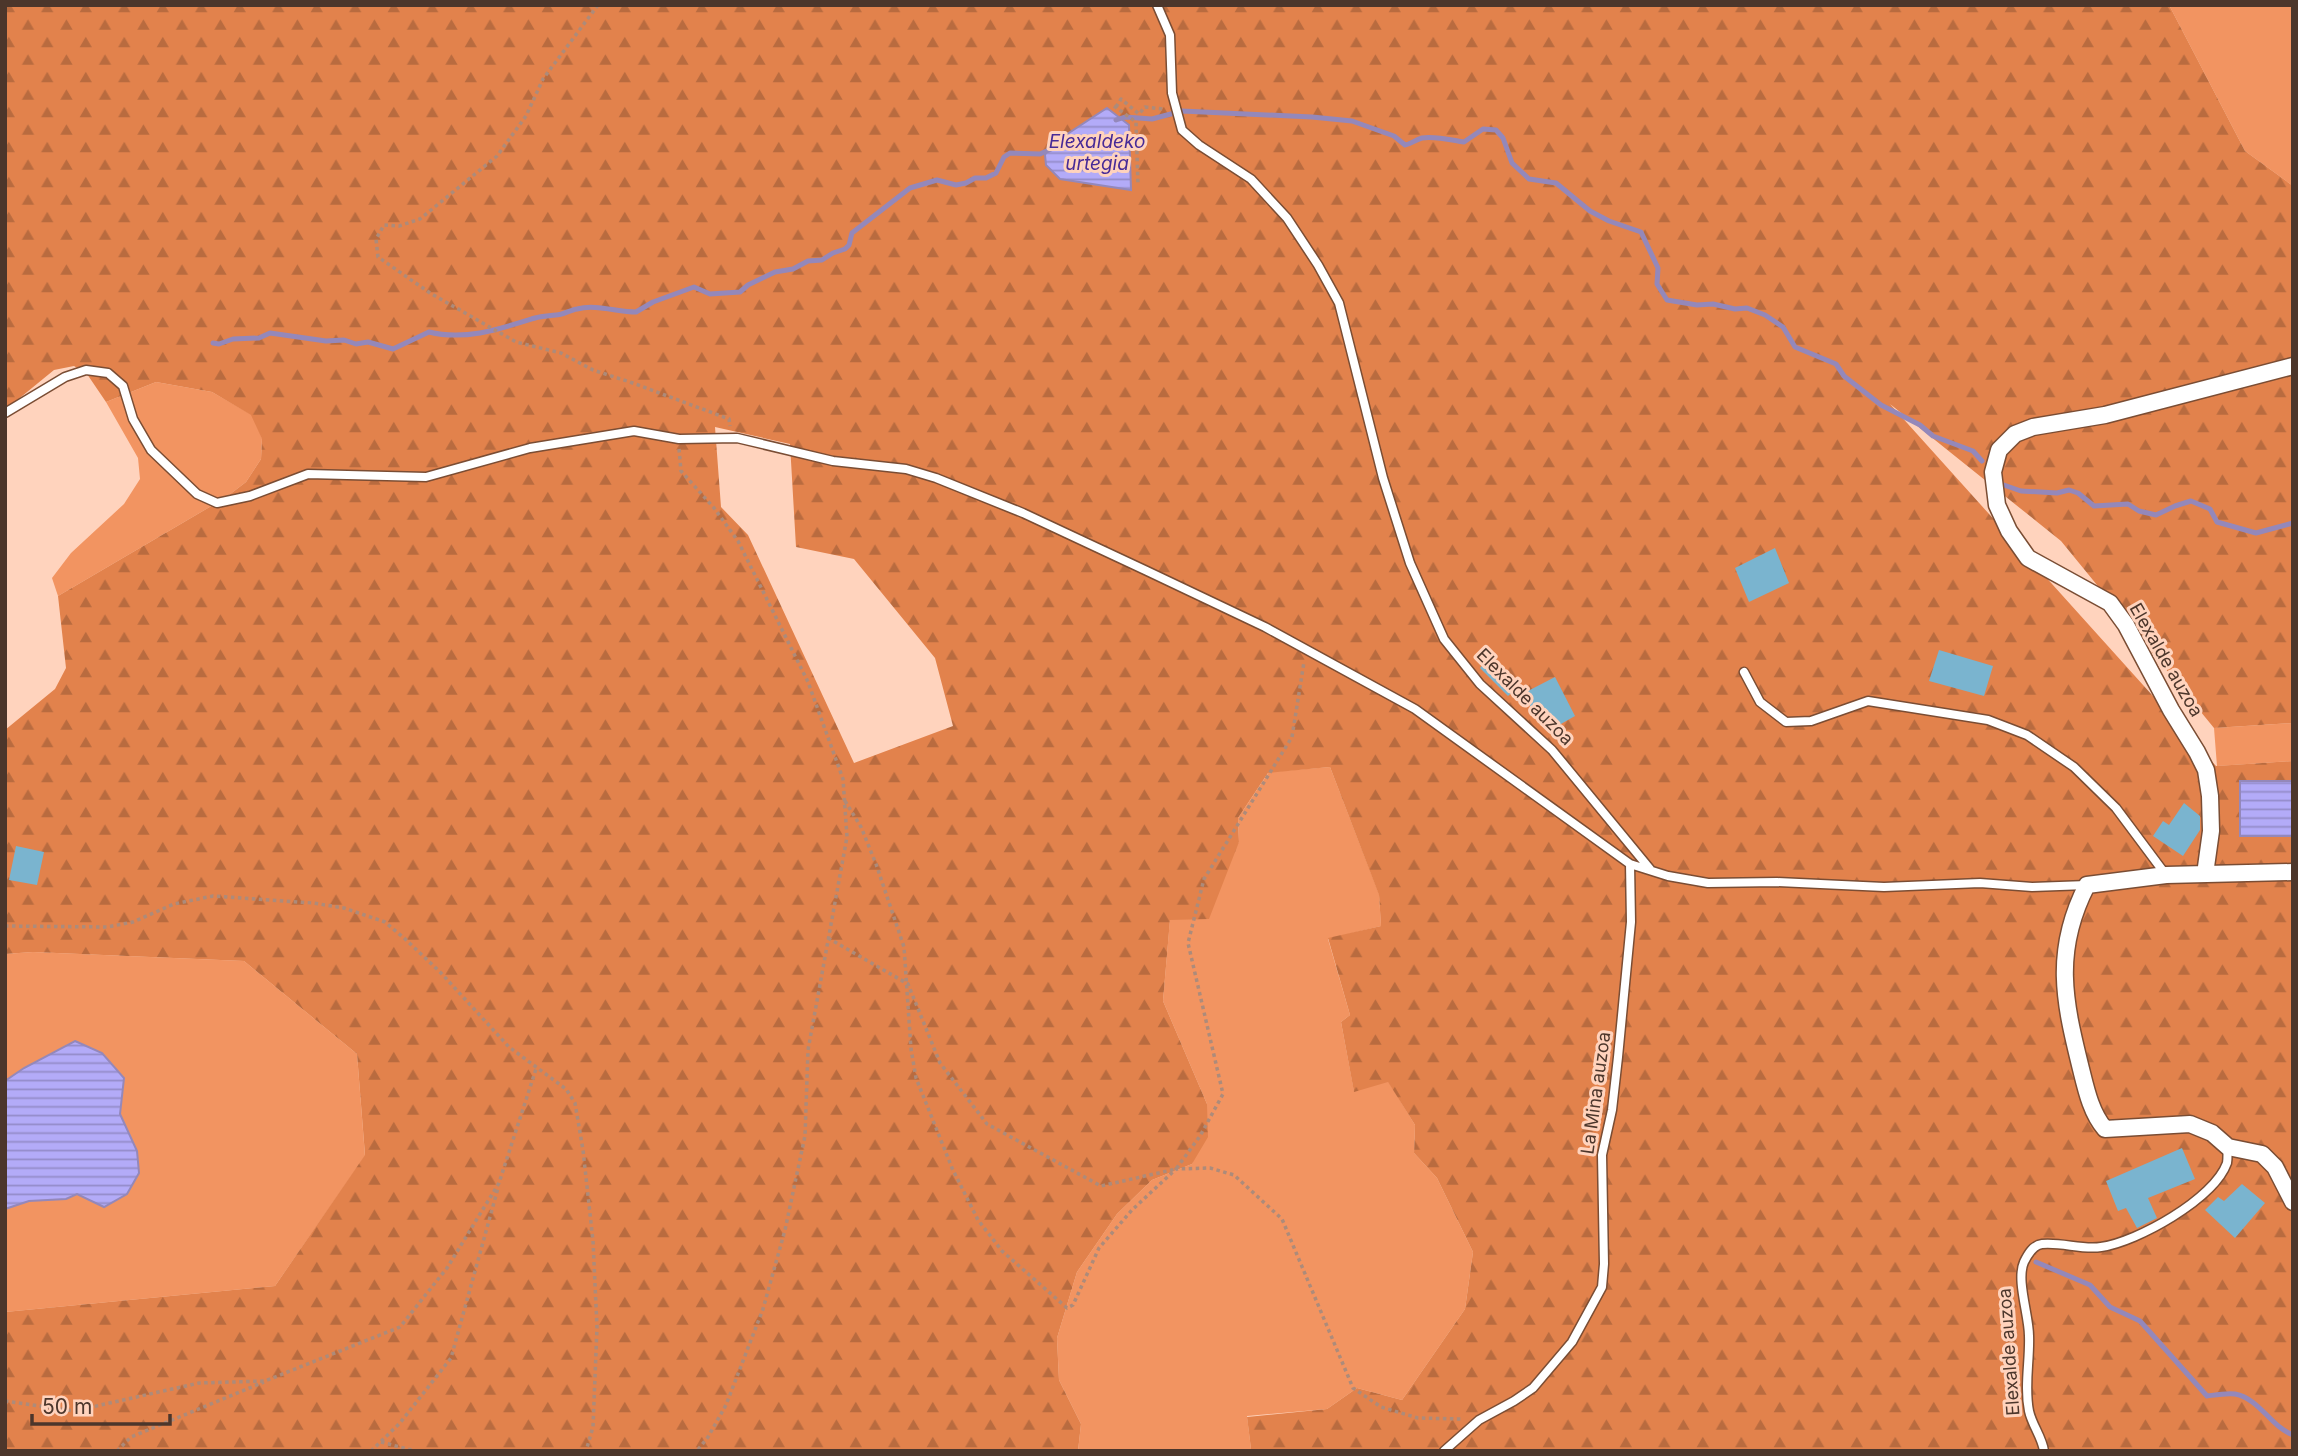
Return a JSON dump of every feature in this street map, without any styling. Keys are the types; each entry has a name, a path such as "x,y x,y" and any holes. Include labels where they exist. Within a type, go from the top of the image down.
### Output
{"street":[{"name":"Elexalde auzoa","path":"2205,874 2211,831 2210,796 2206,770 2197,752 2171,710 2126,625 2110,603 2028,558 2009,531 1997,505 1993,472 1999,450 2015,435 2033,427 2105,415 2293,366"},
{"path":"2292,1202 2275,1167 2262,1154 2228,1147 2212,1133 2190,1124 2105,1129 2100,1124 2087,1093 2067,1015 2063,974 2066,948 2077,904 2087,885 2166,875 2293,873"}],"lane":[{"name":"Elexalde auzoa","path":"1157,5 1170,35 1172,93 1182,130 1199,145 1251,179 1287,218 1339,303 1383,478 1410,563 1444,639 1480,684 1552,750 1650,869"},
{"path":"5,413 65,377 86,370 108,373 123,387 133,419 151,450 197,494 218,503 250,496 308,474 426,477 530,448 634,431 679,439 737,438 833,461 906,469 936,478 1048,525 1306,649 1415,709 1630,864 1668,876 1708,883 1777,882 1884,887 1980,883 2032,887 2087,885"},
{"path":"1744,673 1760,702 1786,722 1811,721 1868,701 1988,720 2027,735 2074,767 2116,808 2166,875"},
{"name":"La Mina auzoa","path":"1444,1451 1479,1420 1533,1388 1572,1342 1602,1287 1602,1155 1612,1110 1631,922 1630,864"},
{"name":"Elexalde auzoa","path":"2044,1451 2029,1412 2027,1393 2029,1334 2022,1265 2032,1248 2041,1244 2098,1248 2119,1244 2147,1233 2182,1210 2217,1179 2227,1162 2228,1147"}],"path":[{"path":"598,5 544,79 526,116 497,156 420,219 399,226 384,225 376,239 377,257 429,293 516,342 561,353 593,370 729,419 730,427 717,438"},
{"path":"1138,185 1136,122 1115,106 1121,99 1139,114 1144,107 1163,109 1176,106"},
{"path":"679,439 681,471 714,508 738,541 808,682 844,779 846,837 808,1050 805,1136 785,1230 763,1309 726,1405 697,1451"},
{"path":"845,801 860,827 904,947 911,1049 916,1078 952,1168 978,1220 1002,1251 1067,1308 1073,1306 1099,1248 1132,1210 1176,1169 1200,1136 1223,1094 1188,943 1204,879 1292,737 1306,649"},
{"path":"5,926 107,927 134,922 174,904 213,897 313,903 344,908 385,922 404,938 440,972 509,1047 566,1090 575,1103 593,1241 597,1327 593,1427 586,1451"},
{"path":"828,938 908,984 940,1063 987,1124 1101,1185 1176,1169 1210,1168 1234,1175 1282,1219 1353,1388 1381,1407 1418,1418 1479,1420"},
{"path":"371,1451 400,1423 451,1358 499,1184 536,1069"},
{"path":"117,1451 131,1437 400,1327 447,1268 499,1184"},
{"path":"5,1401 74,1411 199,1383 265,1381"},
{"path":"382,1442 415,1451"}],"shaded area":[{"path":"2169,5 2293,5 2293,186 2245,151"},
{"path":"156,382 212,392 252,415 262,438 261,459 246,482 225,498 58,596 52,578 71,553 124,504 140,479 138,458 106,402"},
{"path":"2293,723 2293,761 2217,766 2214,728"},
{"path":"1330,767 1379,894 1381,926 1328,939 1350,1015 1341,1022 1354,1091 1388,1081 1415,1125 1414,1153 1437,1178 1473,1252 1465,1309 1402,1400 1357,1388 1327,1409 1247,1416 1251,1449 1248,1451 1078,1451 1081,1424 1059,1380 1057,1338 1077,1272 1117,1214 1152,1180 1192,1164 1207,1104 1163,1001 1170,919 1239,842 1238,818 1269,772"},
{"path":"33,952 244,961 357,1054 365,1156 275,1286 5,1312 5,1209 29,1201 66,1199 137,1151 120,1114 124,1078 24,1068 5,1081 5,954"}],"green space":[{"path":"5,5 2169,5 2245,151 2293,186 2293,723 2214,728 2061,541 1890,404 2216,766 2293,761 2293,1451 1248,1451 1251,1449 1247,1417 1327,1409 1357,1388 1402,1400 1465,1309 1473,1252 1437,1178 1414,1153 1415,1125 1388,1082 1354,1092 1341,1022 1350,1015 1328,938 1381,926 1379,895 1330,767 1268,773 1238,818 1239,842 1209,919 1170,920 1163,1001 1207,1104 1208,1137 1192,1164 1152,1180 1117,1214 1077,1272 1057,1338 1059,1380 1081,1424 1078,1451 5,1451 5,1312 275,1286 365,1155 357,1054 244,961 33,952 5,954 5,730 55,689 66,668 58,596 225,498 246,482 261,459 262,439 251,415 212,392 156,382 106,402 87,374 74,366 54,370 5,410","holes":["715,427 790,444 796,547 854,559 935,658 953,726 854,763 748,535 721,507"]}],"water":[{"name":"Elexaldeko urtegia","path":"1107,108 1129,125 1131,190 1060,179 1046,165 1045,155 1049,146"},
{"path":"2240,781 2293,781 2293,836 2240,836"},
{"path":"75,1041 102,1053 124,1078 120,1114 137,1151 139,1173 127,1194 104,1207 77,1194 66,1199 29,1201 5,1209 5,1081"}],"building":[{"path":"1775,548 1789,583 1749,602 1735,568"},
{"path":"1939,650 1993,666 1984,696 1929,681"},
{"path":"1491,656 1519,686 1508,696 1480,668"},
{"path":"1555,677 1575,716 1552,729 1538,704 1531,708 1524,693"},
{"path":"2184,803 2200,816 2200,830 2183,856 2153,836 2163,821 2169,825"},
{"path":"16,846 44,852 37,885 9,880"},
{"path":"2182,1148 2195,1179 2148,1198 2157,1218 2137,1228 2126,1208 2118,1211 2106,1181"},
{"path":"2242,1184 2265,1203 2235,1238 2205,1210 2218,1197 2224,1201"}],"waterway":[{"path":"1116,120 1125,117 1152,119 1182,111 1312,117 1352,121 1394,136 1405,145 1427,138 1464,142 1483,129 1496,130 1503,138 1512,163 1529,179 1556,183 1590,211 1641,232 1658,268 1657,284 1667,300 1735,309 1747,308 1765,315 1783,327 1795,347 1836,364 1844,376 1881,405 1920,425 1933,436 1973,451 1982,461"},
{"path":"213,343 259,338 270,333 326,341 344,340 356,344 368,342 393,349 429,332 456,335 482,332 584,308 636,312 653,302 694,287 710,294 740,292 748,285 775,272 793,269 808,261 822,260 845,249 852,233 910,188 937,180 956,185 975,178 986,178 996,173 1004,157 1010,153 1040,154 1051,149"},
{"path":"2001,484 2021,491 2057,493 2069,490 2078,493 2094,506 2128,504 2139,511 2156,515 2191,501 2210,509 2217,522 2256,533 2293,523"},
{"path":"2036,1262 2090,1285 2110,1307 2140,1321 2207,1396 2235,1394 2244,1397 2293,1435"}]}
